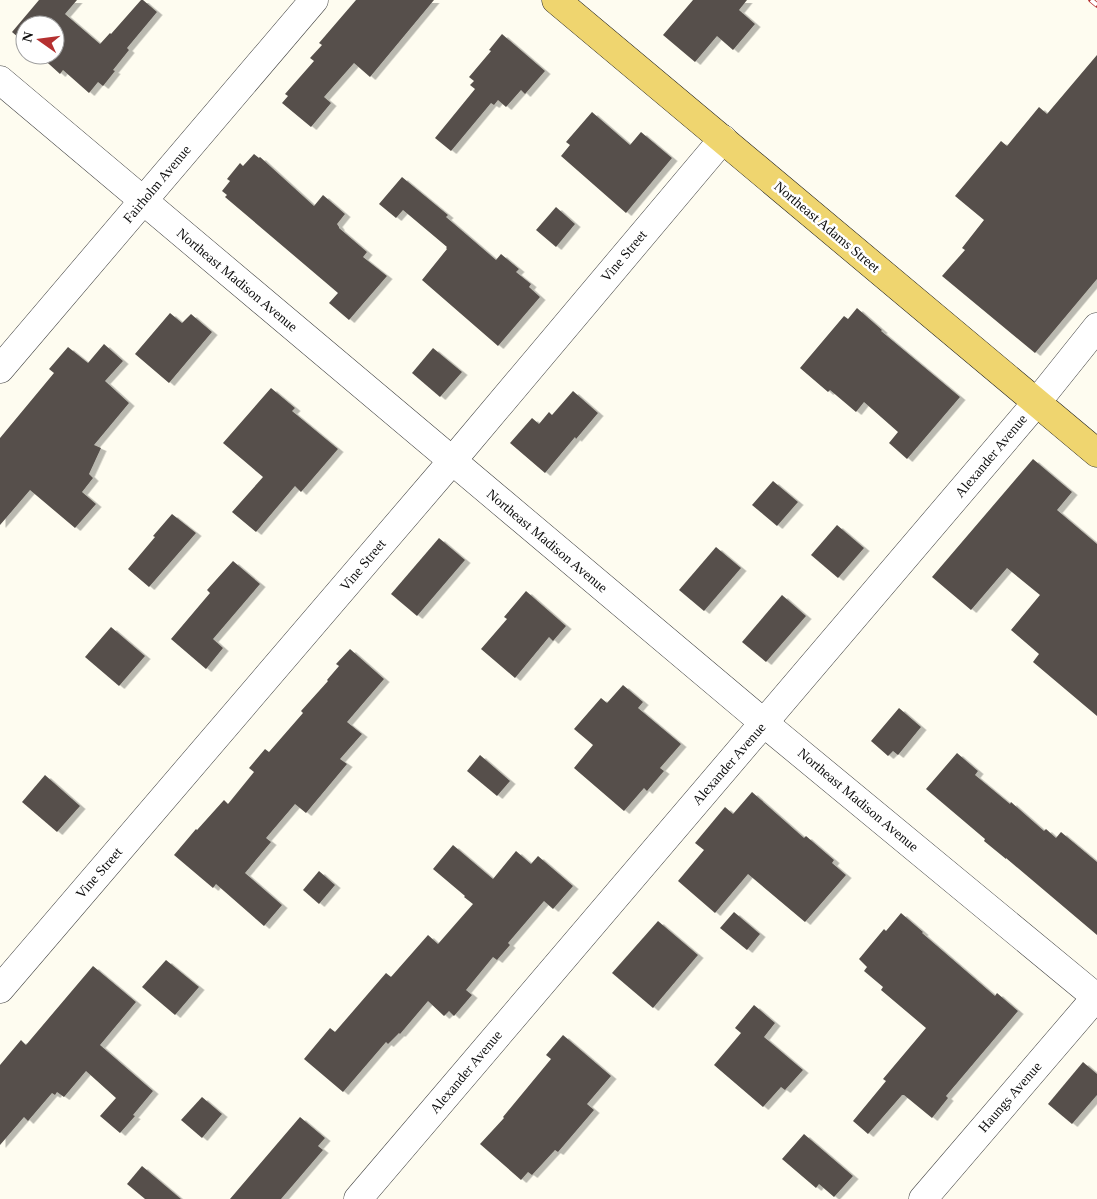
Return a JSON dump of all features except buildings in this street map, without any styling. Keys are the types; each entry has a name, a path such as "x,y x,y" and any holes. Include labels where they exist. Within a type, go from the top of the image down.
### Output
{"main road":[{"name":"Northeast Adams Street","path":"556,0 1097,453"}],"street":[{"name":"Fairholm Avenue","path":"0,368 314,0"},
{"name":"Northeast Madison Avenue","path":"0,80 764,723 1097,997"},
{"name":"Vine Street","path":"0,989 452,461 722,139"},
{"name":"Alexander Avenue","path":"358,1199 1037,402 1097,327"},
{"name":"Haungs Avenue","path":"923,1199 1097,997"}],"railway":[{"path":"1091,0 1097,5"}]}
